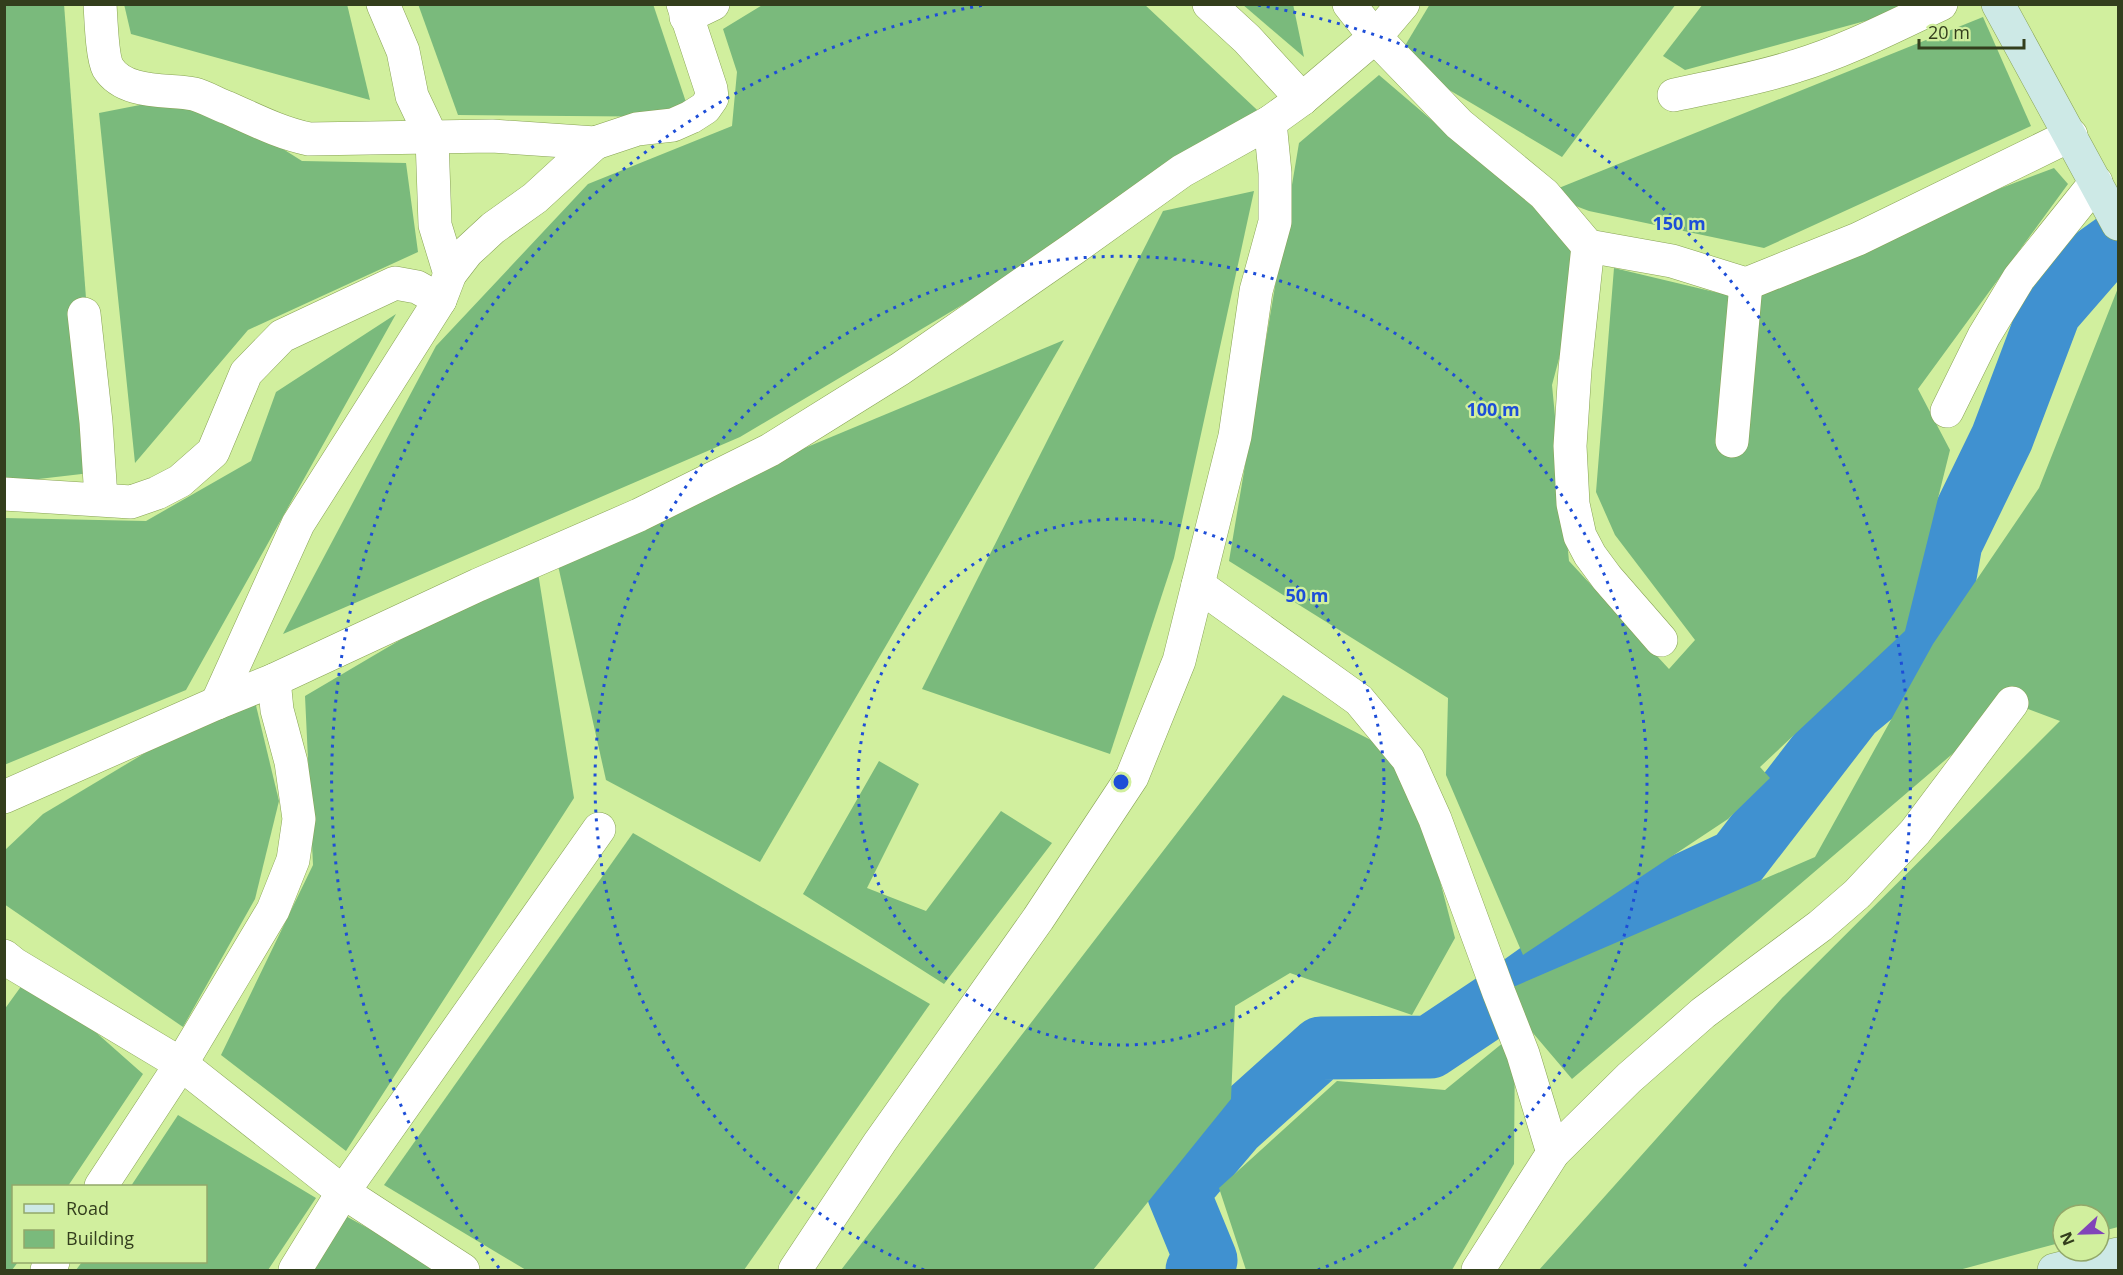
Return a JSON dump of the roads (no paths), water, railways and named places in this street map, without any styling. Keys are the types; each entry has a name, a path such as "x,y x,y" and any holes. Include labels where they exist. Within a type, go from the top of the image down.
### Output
{"main road":[{"path":"1998,4 2115,218"},
{"path":"2054,1270 2118,1254"}],"street":[{"path":"100,4 108,68 117,77 133,86 150,91 196,94 286,134 309,139 492,136 595,143 636,129 673,125 705,108 712,98 694,9"},
{"path":"383,4 403,51 412,96 432,138 435,225 445,287"},
{"path":"1209,4 1247,39 1302,99"},
{"path":"1349,4 1375,37 1459,124 1544,194 1588,246 1672,261 1746,284 1858,239 2071,135"},
{"path":"4,797 274,680 478,585 639,515 770,450 900,369 1182,171 1270,122 1302,99 1375,37 1403,4"},
{"path":"1674,95 1749,80 1797,66 1842,49 1941,4"},
{"path":"795,1270 880,1142 1038,919 1132,777 1179,661 1235,436 1256,291 1275,222 1275,173 1270,122"},
{"path":"217,703 298,524 467,252 493,228 535,198 595,143"},
{"path":"1947,411 1984,336 2019,278 2096,182"},
{"path":"1588,246 1575,369 1570,446 1573,504 1580,536 1590,555 1606,578 1661,640"},
{"path":"4,494 101,498 131,502 157,493 180,481 213,452 246,373 282,336 395,283 417,287 445,287"},
{"path":"1732,441 1746,284"},
{"path":"84,314 96,422 101,498"},
{"path":"1198,585 1359,700 1408,759 1435,819 1523,1054 1553,1153"},
{"path":"102,1185 181,1064 273,910 293,860 298,819 291,762 277,710 274,680"},
{"path":"1478,1270 1553,1153 1629,1078 1703,1013 1812,932 1857,894 1915,832 2012,703"},
{"path":"295,1270 343,1192 599,829"},
{"path":"8,967 181,1064 343,1192 463,1270"}],"waterway":[{"path":"1197,1270 1206,1260 1178,1192 1234,1126 1321,1048 1430,1047 1624,913 1737,860 1852,711 1933,644 1951,543 2002,438 2050,311 2097,257 2118,242"}]}
